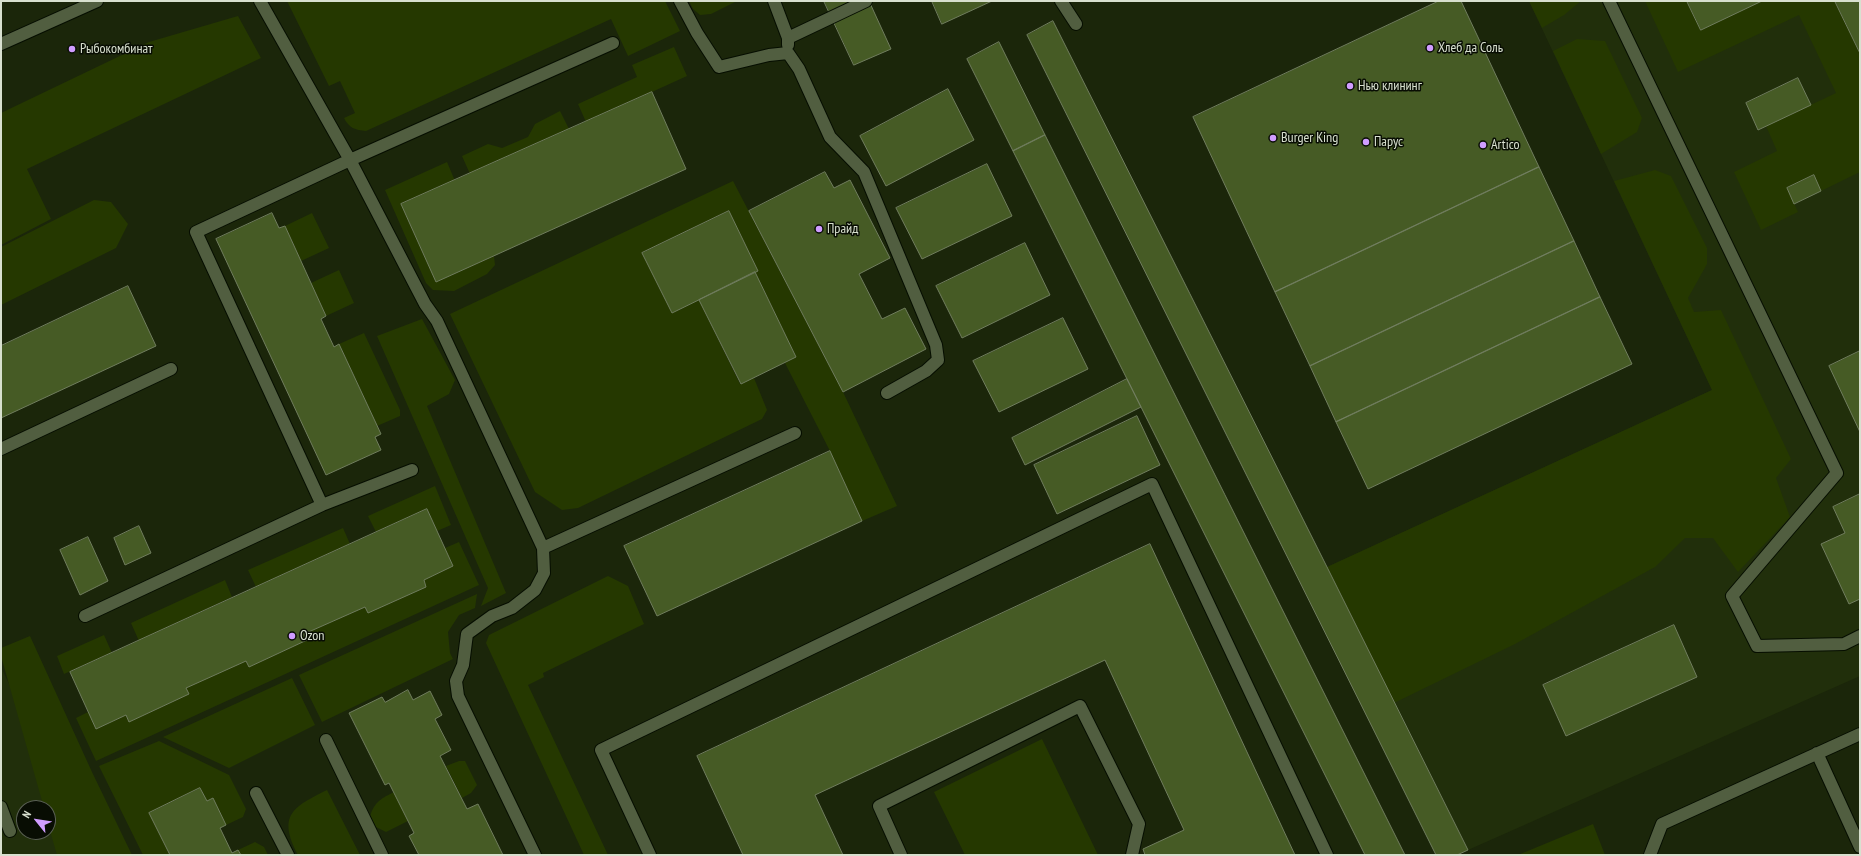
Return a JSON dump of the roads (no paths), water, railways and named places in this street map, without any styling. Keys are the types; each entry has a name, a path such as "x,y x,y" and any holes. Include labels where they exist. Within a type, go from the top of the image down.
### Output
{"street":[{"path":"1,44 97,1"},
{"path":"260,1 350,160 425,304 436,321 543,548 544,573 535,590 512,608 492,616 468,634 463,665 456,681 458,696 535,855"},
{"path":"680,1 697,33 719,67 769,55 788,53"},
{"path":"774,1 788,38 788,53 799,69 830,137 864,172 936,345 938,360 926,371 887,393"},
{"path":"788,38 866,1"},
{"path":"1061,1 1076,24"},
{"path":"1608,1 1837,473 1732,596 1757,646 1844,644 1860,636"},
{"path":"322,505 196,232 350,160 614,44"},
{"path":"1,449 171,369"},
{"path":"543,548 795,433"},
{"path":"85,616 322,505 412,470"},
{"path":"650,855 601,750 1152,484 1327,855"},
{"path":"901,855 879,806 1080,706 1139,824 1132,855"},
{"path":"1650,855 1662,824 1860,734"},
{"path":"326,740 382,855"},
{"path":"1817,753 1860,847"},
{"path":"256,793 288,855"},
{"path":"1,808 10,831"}],"place":[{"name":"Хлеб да Соль","path":"1430,48"},
{"name":"Рыбокомбинат","path":"72,49"},
{"name":"Нью клининг","path":"1350,86"},
{"name":"Burger King","path":"1273,138"},
{"name":"Парус","path":"1366,142"},
{"name":"Artico","path":"1483,145"},
{"name":"Прайд","path":"819,229"},
{"name":"Ozon","path":"292,636"}]}
